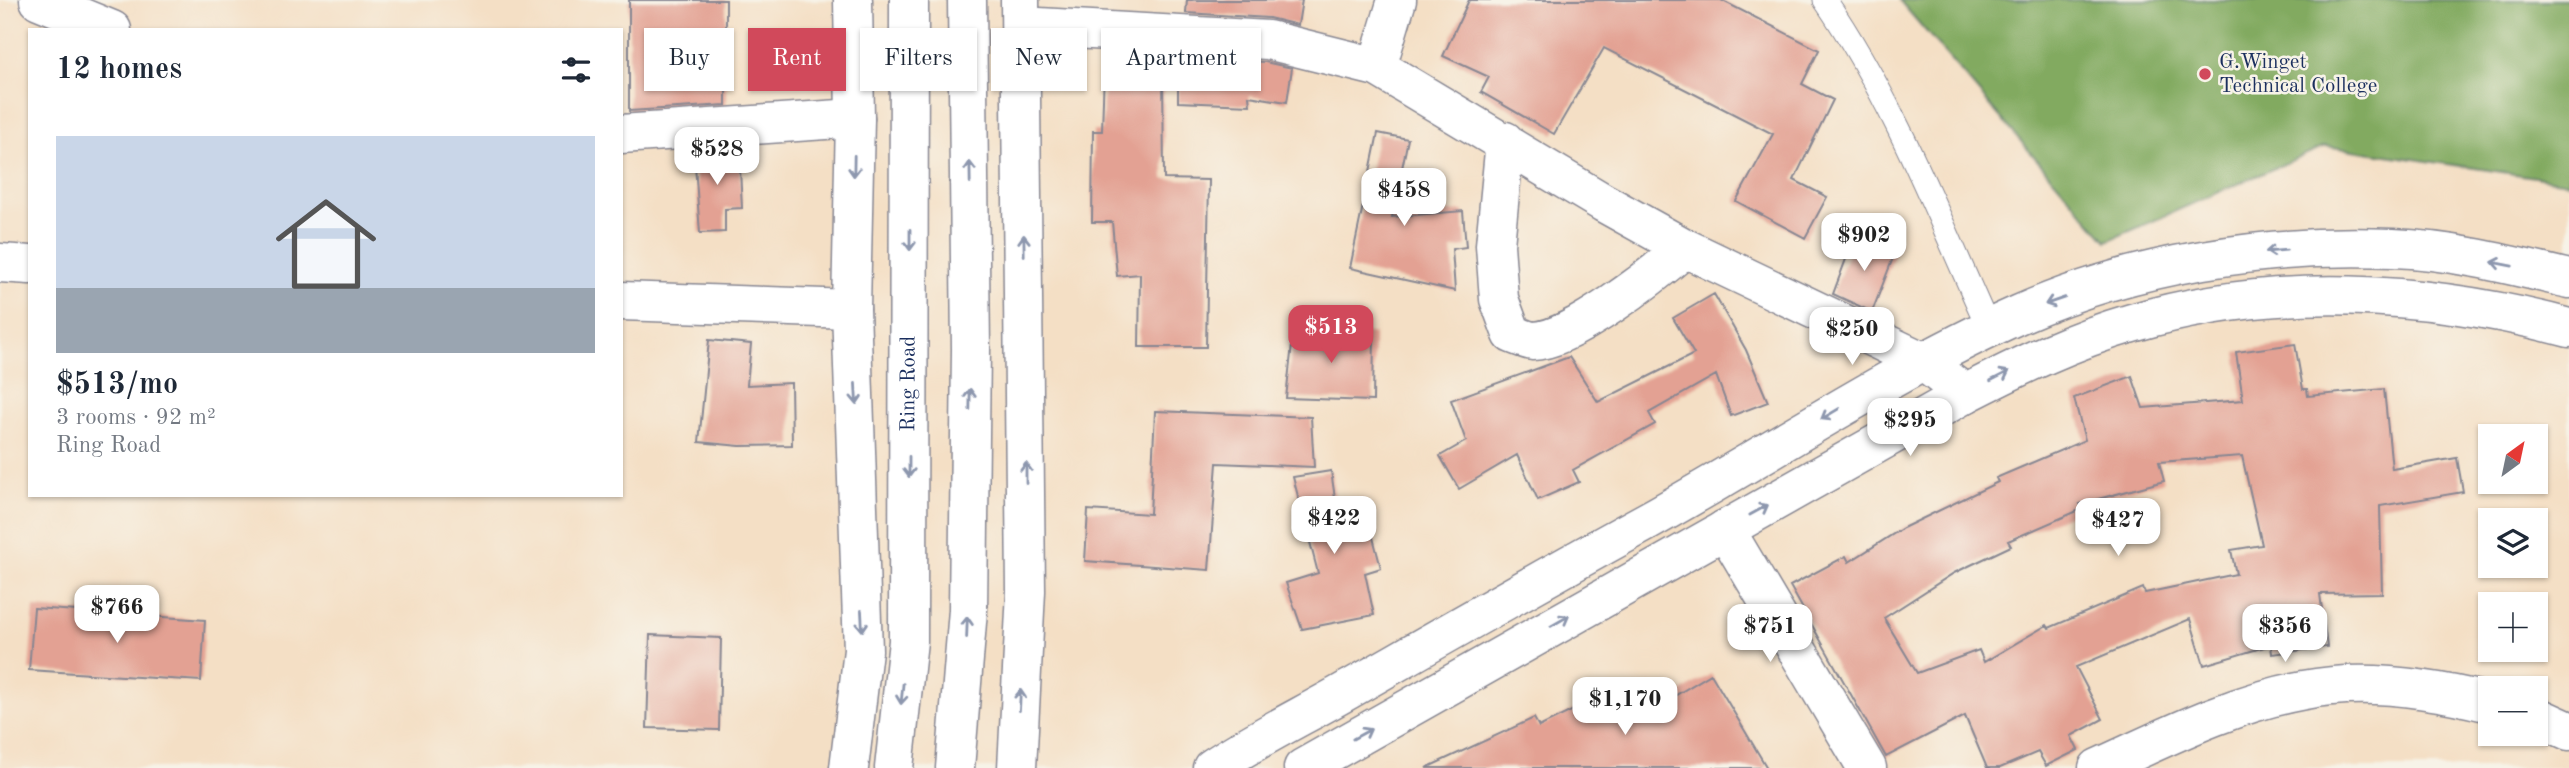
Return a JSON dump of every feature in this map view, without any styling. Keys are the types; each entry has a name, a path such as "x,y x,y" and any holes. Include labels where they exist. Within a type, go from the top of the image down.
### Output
{"main road":[{"path":"39,0 107,28"},
{"path":"849,768 863,650 852,309 855,118 853,0"},
{"name":"Ring Road","path":"894,768 908,641 909,0"},
{"path":"956,768 968,610 971,349 967,0"},
{"path":"1377,67 1397,0"},
{"path":"1017,768 1026,591 1021,13 1268,40 1377,67 1505,141 1604,204 1685,248 1924,362 1965,394"},
{"path":"623,134 855,118"},
{"path":"1505,141 1496,245 1499,299 1512,334 1531,341 1553,337 1638,289 1685,248"},
{"path":"1212,768 1924,362 2022,313 2121,278 2223,256 2280,250 2395,247 2467,257 2569,279"},
{"path":"0,264 28,265"},
{"path":"1303,768 1965,394 2067,346 2133,323 2183,311 2315,295 2394,296 2503,311 2569,328"},
{"path":"623,301 852,309"},
{"path":"1725,529 1867,768"},
{"path":"2098,768 2255,702 2305,689 2348,685 2397,687 2478,701"},
{"path":"2548,721 2569,731"}],"lane":[{"path":"1825,0 1856,46 1927,192 1989,329"}],"green space":[{"name":"G.Winget Technical College","path":"1899,0 2569,0 2569,182 2325,146 2107,241"}],"building":[{"path":"629,0 726,0 726,28 644,28 644,91 726,91 726,105 629,111"},
{"path":"1187,0 1302,0 1298,25 1269,18 1186,13"},
{"path":"1469,0 1721,0 1819,50 1802,84 1833,100 1794,180 1827,197 1805,238 1736,201 1773,134 1604,48 1554,134 1481,92 1489,77 1443,56"},
{"path":"1261,62 1292,68 1287,102 1249,96 1250,105 1178,102 1178,91 1261,91"},
{"path":"1103,91 1163,91 1164,179 1209,180 1206,347 1139,347 1140,274 1117,276 1112,222 1092,222 1093,131 1102,131"},
{"path":"1378,133 1408,139 1392,217 1463,211 1466,247 1452,249 1455,291 1350,268"},
{"path":"739,150 742,208 725,209 725,232 700,233 694,151"},
{"path":"1855,235 1896,250 1872,312 1833,294"},
{"path":"1714,294 1746,350 1768,402 1731,416 1716,375 1649,413 1655,424 1573,470 1579,482 1538,500 1517,455 1459,489 1440,456 1466,441 1451,400 1569,357 1598,402 1694,354 1673,318"},
{"path":"1294,327 1374,334 1373,401 1286,398"},
{"path":"709,340 751,344 747,385 791,383 792,445 740,446 699,442"},
{"path":"2295,344 2303,389 2307,389 2308,396 2384,389 2392,469 2457,458 2463,492 2380,506 2382,593 2320,594 2327,647 2272,654 2271,645 2204,665 2190,619 2076,667 2103,719 2071,736 2078,750 2046,766 2038,752 2000,768 1987,768 1965,716 1886,757 1790,586 1846,556 1849,562 1903,528 1998,482 1996,478 2085,440 2074,398 2132,376 2143,408 2243,400 2236,352","holes":["2242,456 2262,545 2231,550 2236,574 2145,593 2143,588 2049,628 2047,625 1984,662 1979,650 1917,673 1884,618 1954,573 2011,546 2008,541 2082,509 2080,504 2164,481 2159,462"]},
{"path":"1155,411 1311,417 1314,467 1217,463 1209,570 1085,561 1088,510 1150,514"},
{"path":"1331,471 1336,505 1363,499 1381,568 1365,573 1374,615 1302,629 1286,583 1318,573 1293,477"},
{"path":"34,608 205,620 201,681 29,670"},
{"path":"650,635 721,638 719,730 647,728"},
{"path":"1711,674 1767,768 1426,768 1534,718 1539,727 1602,696 1606,703 1645,688 1653,709"}],"place":[{"name":"G.Winget Technical College","path":"2205,74"}]}
